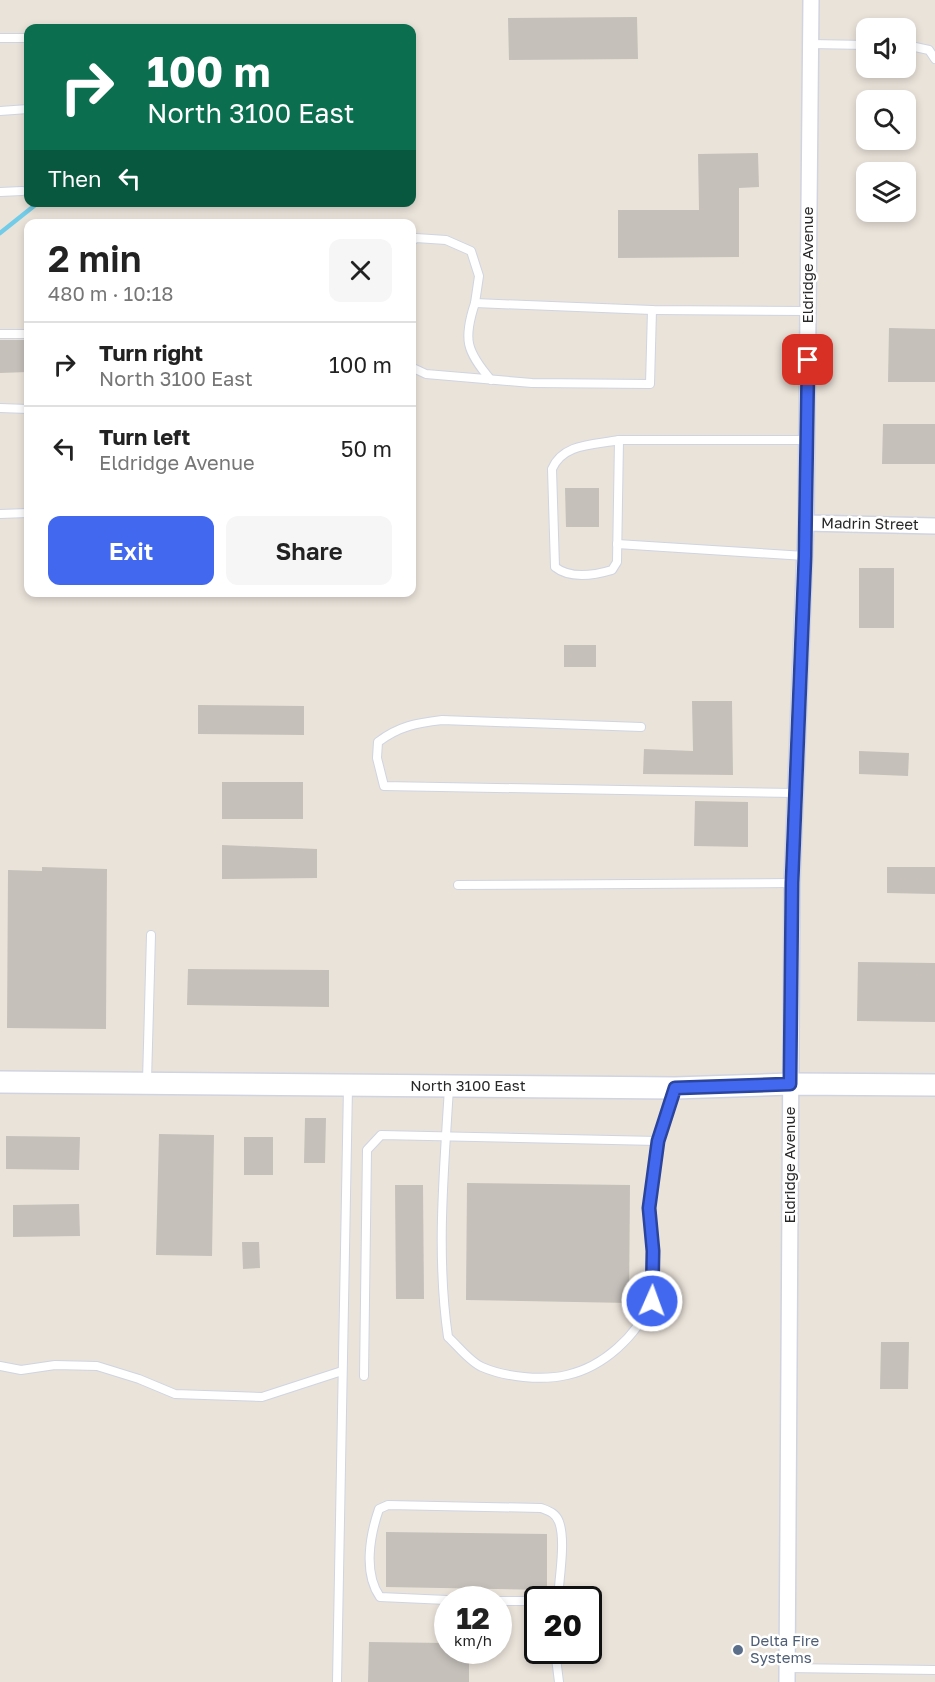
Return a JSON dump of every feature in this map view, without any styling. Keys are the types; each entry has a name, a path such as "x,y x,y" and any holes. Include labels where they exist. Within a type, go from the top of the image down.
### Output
{"main road":[{"name":"North 3100 East","path":"0,1082 675,1088 790,1084 935,1085"}],"street":[{"name":"Eldridge Avenue","path":"787,1675 792,883 806,523 811,0"},
{"name":"Madrin Street","path":"806,523 935,526"}],"lane":[{"path":"0,38 24,38"},
{"path":"810,45 856,45"},
{"path":"916,47 929,50 935,59"},
{"path":"0,111 24,109"},
{"path":"0,192 22,191"},
{"path":"416,238 446,240 471,251 479,276 475,303 466,329 469,349 491,380"},
{"path":"475,303 652,310 808,312"},
{"path":"416,369 426,374 532,383 650,384 652,310"},
{"path":"0,334 24,334"},
{"path":"0,408 24,409"},
{"path":"619,440 616,562 612,570 597,574 562,573 555,567 552,468 556,460 567,450 619,440 807,440"},
{"path":"0,514 24,513"},
{"path":"617,544 805,556"},
{"path":"641,727 442,720 411,723 392,731 378,742 377,758 384,786 795,792"},
{"path":"458,885 792,883"},
{"path":"147,1084 151,935"},
{"path":"337,1682 348,1085"},
{"path":"449,1086 442,1233 443,1303 448,1338 481,1367 525,1376 568,1375 602,1359 634,1335 652,1301 653,1251 649,1208 658,1141 675,1088"},
{"path":"364,1376 367,1150 381,1135 658,1141"},
{"path":"0,1366 21,1370 55,1365 97,1366 139,1379 175,1394 262,1397 342,1371"},
{"path":"434,1599 380,1597 373,1587 370,1561 373,1526 379,1509 388,1505 541,1508 552,1512 559,1522 561,1536 559,1586"},
{"path":"557,1664 559,1682"},
{"path":"787,1675 935,1670"}],"building":[{"path":"637,17 638,59 509,60 508,18"},
{"path":"758,153 759,187 739,188 739,257 618,258 618,210 699,210 698,154"},
{"path":"889,328 935,329 935,382 888,382"},
{"path":"0,340 24,340 24,372 0,373"},
{"path":"883,424 935,424 935,464 882,464"},
{"path":"565,488 599,488 599,527 566,527"},
{"path":"859,568 894,568 894,628 859,628"},
{"path":"564,645 596,645 596,667 564,667"},
{"path":"692,701 732,701 733,775 643,774 644,749 693,751"},
{"path":"198,705 304,706 304,735 198,734"},
{"path":"859,751 909,753 908,776 859,774"},
{"path":"222,782 303,782 303,819 222,819"},
{"path":"695,801 748,802 748,847 694,846"},
{"path":"222,845 317,849 317,878 222,879"},
{"path":"42,867 107,869 106,1029 7,1028 8,870 42,871"},
{"path":"887,867 935,867 935,894 887,893"},
{"path":"858,962 935,963 935,1022 857,1021"},
{"path":"188,969 329,970 329,1007 187,1005"},
{"path":"305,1118 326,1118 325,1163 304,1163"},
{"path":"159,1134 214,1135 212,1256 156,1255"},
{"path":"6,1136 80,1137 79,1170 6,1169"},
{"path":"244,1137 273,1137 273,1175 244,1175"},
{"path":"467,1183 630,1185 629,1303 466,1300"},
{"path":"395,1185 423,1185 424,1299 396,1299"},
{"path":"79,1204 80,1236 13,1237 13,1205"},
{"path":"242,1242 259,1242 260,1268 243,1269"},
{"path":"881,1342 909,1342 908,1389 880,1389"},
{"path":"386,1532 547,1534 547,1586 524,1586 524,1590 512,1589 512,1586 386,1587"},
{"path":"369,1642 434,1643 434,1664 469,1664 469,1682 368,1682"}],"waterway":[{"path":"0,233 33,207"}],"place":[{"name":"Delta Fire Systems","path":"738,1650"}],"route":[{"path":"652,1301 653,1251 649,1208 658,1141 675,1088 790,1084 792,883 805,556 808,360"}]}
